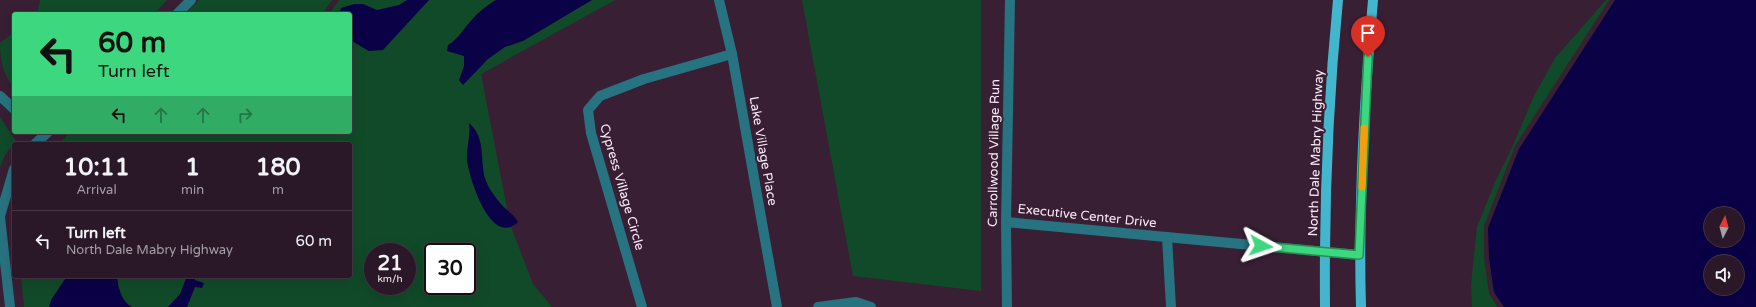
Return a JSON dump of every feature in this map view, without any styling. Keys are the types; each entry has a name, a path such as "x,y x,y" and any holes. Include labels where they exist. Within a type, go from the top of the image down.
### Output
{"main road":[{"name":"North Dale Mabry Highway","path":"1325,307 1324,252 1327,146 1338,0"},
{"path":"1360,307 1359,255 1367,71 1374,0"}],"street":[{"path":"179,12 191,0"},
{"name":"Lake Village Place","path":"718,0 732,54 777,307"},
{"name":"Carrollwood Village Run","path":"1007,307 1006,222 1010,0"},
{"name":"Cypress Village Circle","path":"642,307 591,133 588,110 600,96 644,79 732,54"},
{"path":"0,96 12,107"},
{"path":"37,142 43,134"},
{"path":"10,307 0,216 12,177"},
{"name":"Executive Center Drive","path":"1006,222 1359,255"},
{"name":"Executive Center Drive","path":"1166,237 1171,307"},
{"path":"818,307 856,302 871,307"}],"green space":[{"path":"40,0 167,0 156,12 37,12"},
{"path":"199,0 332,0 323,12 187,12"},
{"path":"339,0 615,0 481,74 510,224 533,284 552,307 24,307 21,278 352,278 352,142 61,142 68,134 352,134 352,12 330,12"},
{"path":"802,0 981,0 981,291 853,276"},
{"path":"1606,0 1609,0 1515,146 1484,226 1484,258 1489,293 1497,307 1472,307 1471,285 1477,227 1496,180 1510,152 1534,96 1555,58"},
{"path":"12,34 12,84 7,78 3,67 0,43"},
{"path":"0,117 16,142 12,142 12,147 5,156 0,167"}],"shaded area":[{"path":"407,0 429,0 383,50 369,51 352,41 352,12 340,12 341,8 354,4 363,4 377,10 399,5"},
{"path":"496,0 592,0 523,41 505,47 488,59 463,85 459,80 464,66 464,56 447,51 448,45 485,7"},
{"path":"1615,0 1756,0 1756,307 1504,307 1494,292 1489,258 1488,228 1519,149"},
{"path":"469,123 475,129 478,136 482,150 484,174 487,184 499,202 518,222 508,228 499,226 491,219 483,208 472,181 467,160"},
{"path":"66,278 117,278 119,289 125,301 132,307 49,307 51,300"},
{"path":"186,278 194,278 195,280 204,283 202,288 195,287 187,307 168,307 180,294"}],"slow traffic":[{"path":"1362,187 1364,128"}],"route":[{"path":"1261,246 1359,255 1368,57"}]}
